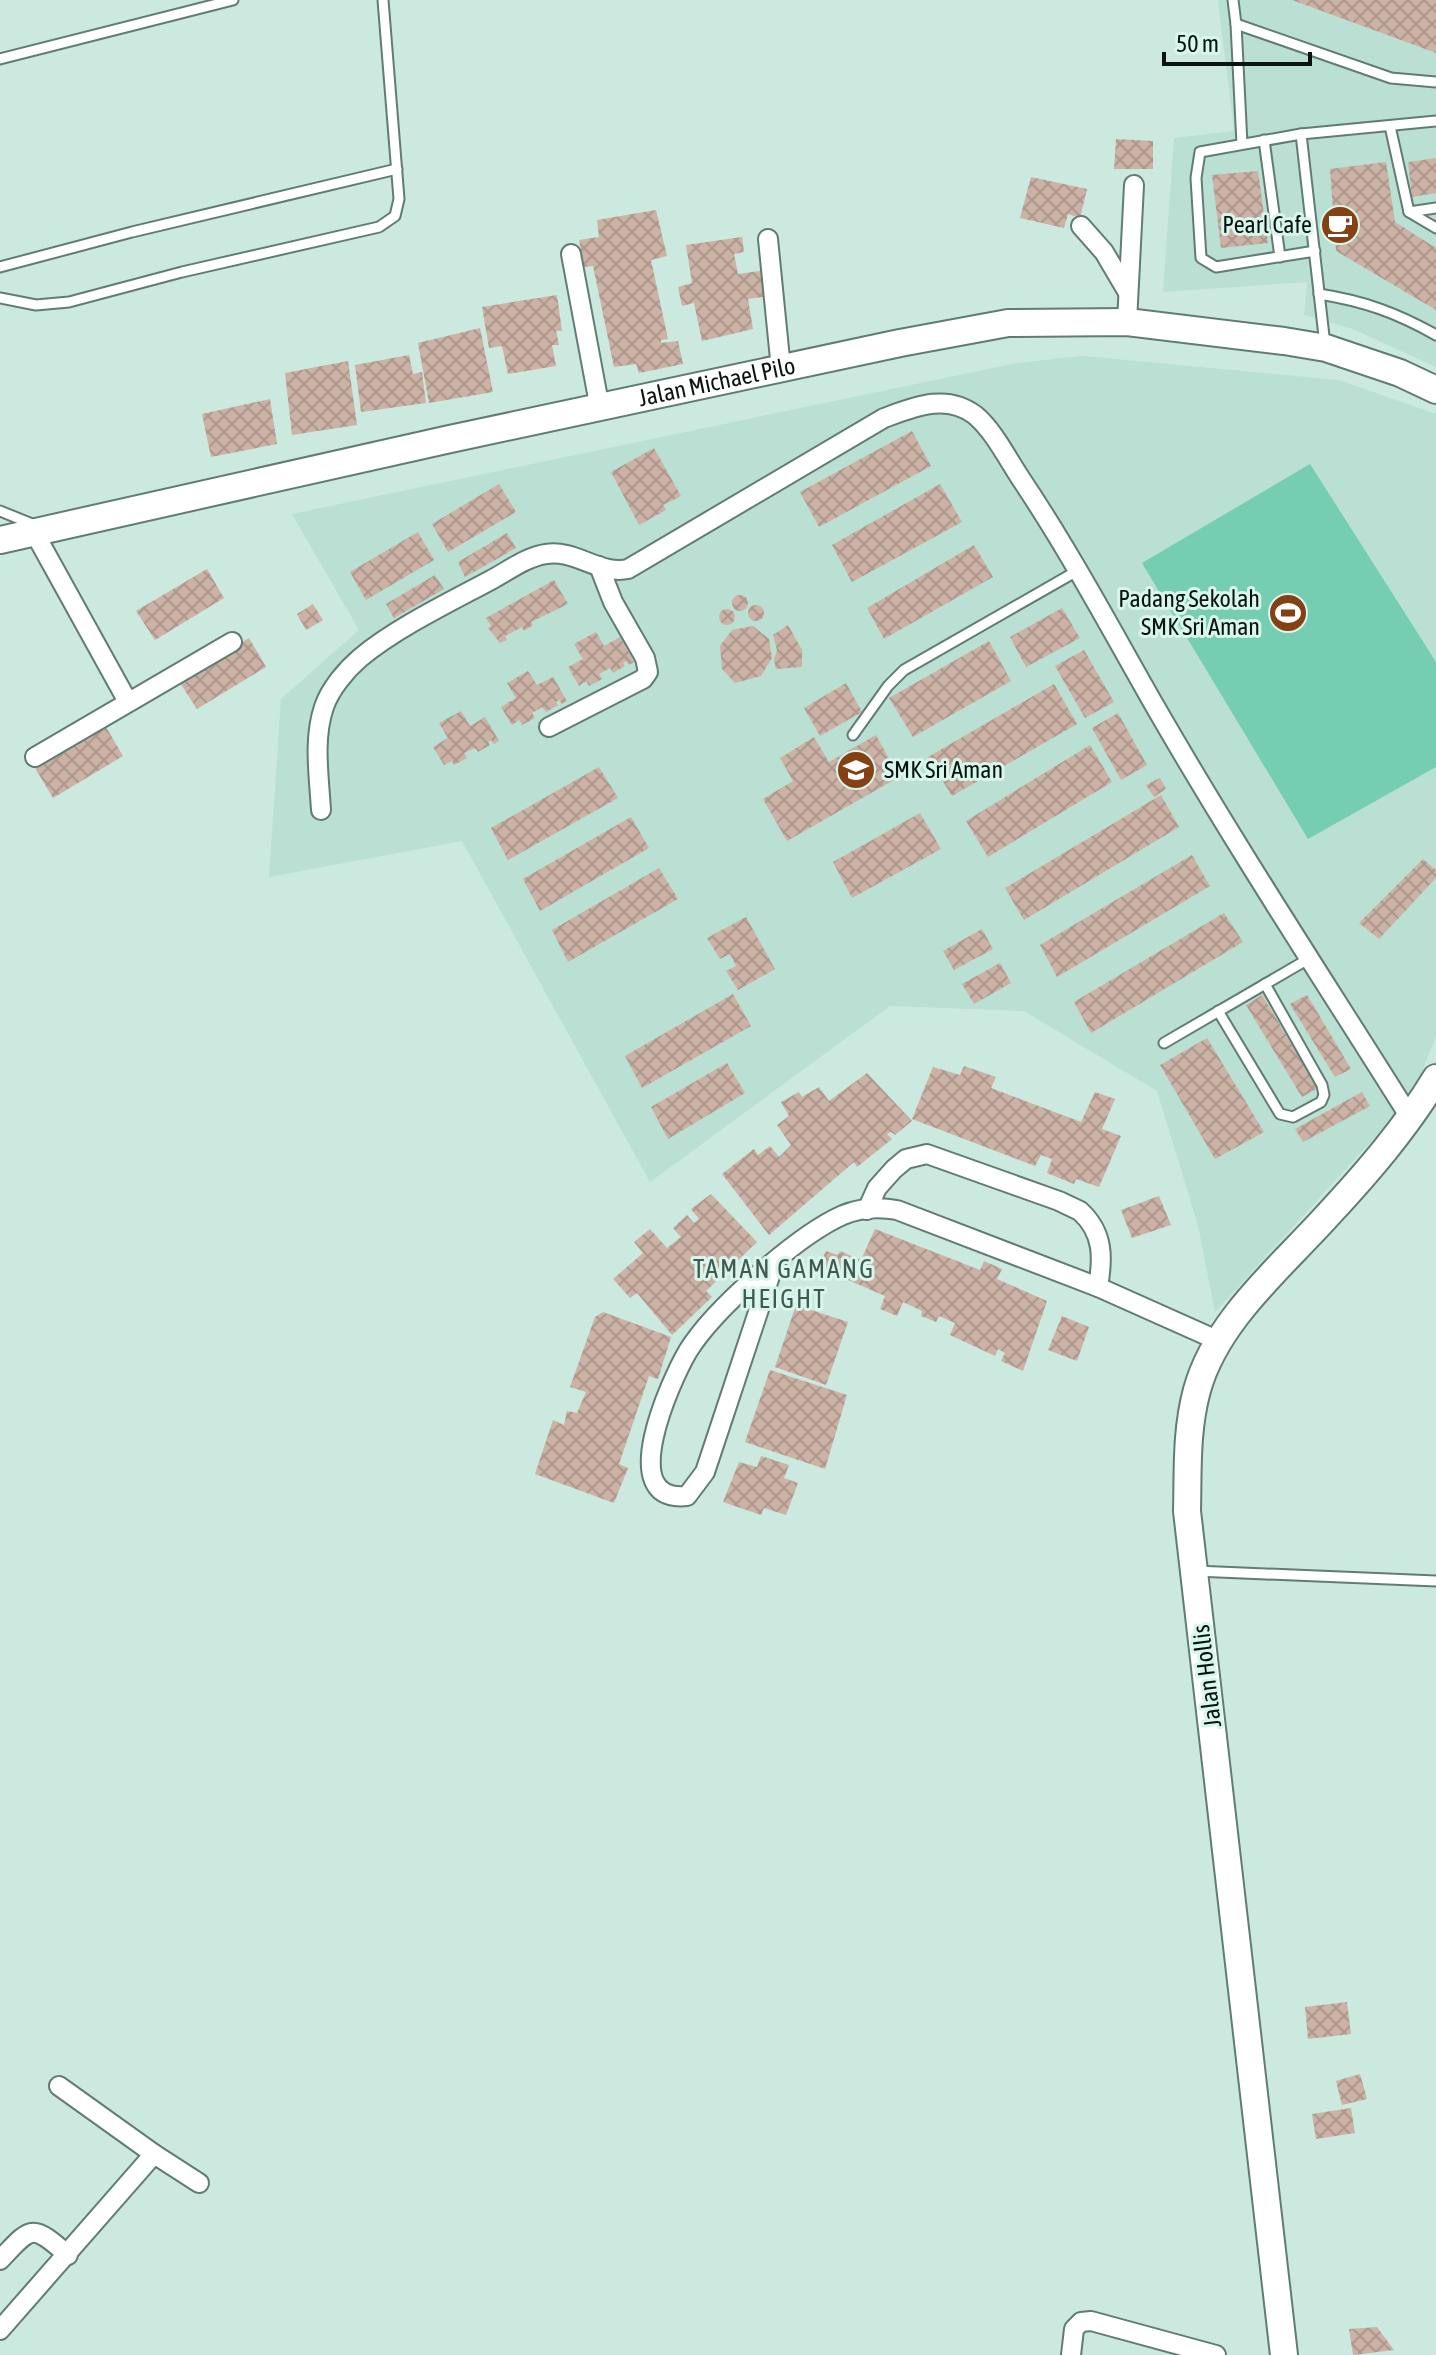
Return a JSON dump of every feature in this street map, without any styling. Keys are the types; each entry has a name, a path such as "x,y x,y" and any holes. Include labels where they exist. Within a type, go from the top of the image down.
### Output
{"street":[{"path":"1127,322 1134,185"},
{"path":"1081,226 1104,252 1127,291"},
{"path":"768,239 781,369"},
{"path":"571,254 600,409"},
{"name":"Jalan Michael Pilo","path":"0,540 450,439 900,343 1008,323 1127,322 1326,348 1400,373 1436,390"},
{"path":"321,810 318,755 319,729 325,705 339,681 360,658 431,612 529,559 557,553 569,554 599,566 621,570 642,562 884,418 936,402 958,405 976,416 991,433 1077,571 1184,757 1411,1119"},
{"path":"39,531 128,702"},
{"path":"549,727 643,679 648,672 645,658 613,602 599,566"},
{"path":"35,757 232,642"},
{"name":"Jalan Hollis","path":"1284,2355 1187,1511 1188,1438 1198,1388 1219,1341 1255,1293 1411,1119 1436,1078"},
{"path":"867,1210 877,1188 906,1159 927,1154 960,1163 1080,1211 1090,1220 1102,1248 1098,1287"},
{"path":"775,1261 705,1472 687,1496 675,1497 657,1487 649,1462 651,1443 689,1350 707,1326 775,1261 845,1214 880,1207 897,1210 1098,1287 1219,1341"},
{"path":"59,2086 199,2183"},
{"path":"0,2330 154,2154"},
{"path":"0,2260 25,2234 34,2231 46,2236 68,2255"},
{"path":"1071,2355 1074,2329 1081,2322 1091,2321 1216,2355"}],"lane":[{"path":"0,59 233,0"},
{"path":"0,298 36,305 69,302 182,272 379,227 395,216 399,199 383,0"},
{"path":"1233,0 1242,144"},
{"path":"1236,24 1391,78 1436,82"},
{"path":"1315,251 1216,267 1201,258 1196,178 1200,152 1301,134 1436,121"},
{"path":"1390,126 1409,212 1436,228"},
{"path":"1301,134 1326,348"},
{"path":"1264,140 1280,257"},
{"path":"0,267 397,169"},
{"path":"1409,212 1436,208"},
{"path":"1319,294 1362,301 1410,320 1436,335"},
{"path":"0,511 39,531"},
{"path":"853,735 888,686 904,670 1077,571"},
{"path":"1164,1043 1310,958"},
{"path":"1218,1011 1280,1114 1293,1117 1321,1102 1324,1095 1322,1085 1265,984"},
{"path":"1195,1571 1436,1581"}],"shaded area":[{"path":"1218,0 1436,0 1436,367 1353,329 1304,315 1307,282 1163,292 1174,138 1234,131"},
{"name":"SMK Sri Aman","path":"1083,356 1339,380 1436,414 1436,1036 1421,1074 1389,1122 1215,1312 1198,1225 1157,1091 1024,1011 890,1006 650,1182 462,841 269,877 281,699 359,630 292,514 1017,363"}],"green space":[{"name":"Padang Sekolah SMK Sri Aman","path":"1310,464 1436,662 1436,767 1308,839 1142,563"}],"building":[{"path":"1292,0 1436,0 1436,53"},
{"path":"1116,139 1153,141 1153,169 1114,169"},
{"path":"1436,158 1436,193 1412,197 1408,162"},
{"path":"1386,162 1395,222 1436,248 1436,310 1336,251 1330,169"},
{"path":"1258,171 1268,243 1221,248 1212,175"},
{"path":"1031,177 1087,189 1080,218 1068,214 1064,228 1020,218"},
{"path":"656,210 667,256 651,260 668,339 661,340 661,343 678,341 683,364 639,373 636,364 614,367 593,266 584,267 579,240 599,237 597,220"},
{"path":"742,237 744,252 734,254 738,274 765,270 769,296 748,299 753,329 702,341 694,303 682,306 678,287 692,283 686,245"},
{"path":"557,295 562,331 556,331 559,345 552,345 556,366 508,374 502,346 489,348 482,307"},
{"path":"480,328 493,392 429,403 418,343"},
{"path":"409,355 413,374 422,372 426,403 361,412 355,365"},
{"path":"348,361 357,425 292,435 285,373"},
{"path":"270,399 277,444 211,457 202,414"},
{"path":"912,431 931,466 819,527 800,492"},
{"path":"654,448 681,496 663,505 666,510 639,525 611,472"},
{"path":"499,484 516,512 448,552 432,524"},
{"path":"940,484 962,522 852,582 832,545"},
{"path":"418,532 434,560 366,600 350,572"},
{"path":"507,533 516,548 465,577 458,562"},
{"path":"974,545 993,577 884,639 867,608"},
{"path":"207,569 224,598 155,640 136,611"},
{"path":"435,575 444,589 394,618 386,604"},
{"path":"554,580 568,604 531,622 533,625 524,631 522,627 505,636 507,640 500,643 488,628 491,626 486,618"},
{"path":"740,595 748,603 740,611 732,603"},
{"path":"313,604 323,620 306,630 297,614"},
{"path":"756,605 764,613 756,621 748,613"},
{"path":"1062,608 1080,638 1026,667 1010,637"},
{"path":"727,609 735,617 727,625 719,617"},
{"path":"788,625 802,650 802,667 776,669 774,659 777,650 773,635"},
{"path":"753,626 769,639 772,658 761,676 735,683 722,669 720,646 732,630"},
{"path":"596,632 604,646 620,637 634,662 629,665 626,661 623,663 625,666 613,673 610,668 599,674 602,679 589,686 586,681 579,686 568,667 583,659 574,644"},
{"path":"249,638 266,667 197,709 178,680"},
{"path":"989,641 1011,681 913,737 889,698"},
{"path":"1084,650 1114,702 1085,718 1055,666"},
{"path":"528,671 537,685 553,677 567,701 562,704 559,700 556,702 558,705 546,712 542,707 532,713 535,718 522,725 519,720 512,725 501,707 516,698 507,683"},
{"path":"846,683 862,712 820,736 804,708"},
{"path":"1054,684 1077,724 952,796 928,757"},
{"path":"461,711 470,726 485,717 499,741 494,744 491,740 488,742 490,745 478,752 475,748 464,753 467,758 454,765 452,761 444,765 433,747 448,738 439,723"},
{"path":"1118,713 1147,765 1121,780 1092,728"},
{"path":"106,727 123,756 53,798 35,768"},
{"path":"876,735 899,777 787,841 763,799 793,781 780,758 814,737 829,762"},
{"path":"1090,745 1112,782 988,857 966,821"},
{"path":"599,767 618,798 508,860 491,828"},
{"path":"1160,778 1166,789 1154,797 1146,785"},
{"path":"1161,795 1179,827 1024,920 1005,888"},
{"path":"920,813 941,849 852,898 833,862"},
{"path":"631,817 649,848 540,911 523,879"},
{"path":"1192,855 1210,886 1057,977 1040,945"},
{"path":"1423,859 1436,870 1436,878 1379,939 1359,923"},
{"path":"659,868 678,899 568,962 552,930"},
{"path":"1224,913 1243,942 1091,1033 1074,1002"},
{"path":"746,917 775,969 738,990 726,971 736,966 730,954 720,959 707,938"},
{"path":"982,929 993,949 954,970 943,951"},
{"path":"1000,963 1011,983 974,1004 962,984"},
{"path":"733,994 751,1026 642,1088 625,1056"},
{"path":"1262,995 1318,1088 1302,1097 1246,1005"},
{"path":"1307,995 1351,1069 1335,1077 1290,1004"},
{"path":"1207,1038 1264,1132 1215,1159 1160,1065"},
{"path":"727,1063 745,1093 668,1139 651,1107"},
{"path":"964,1066 996,1077 991,1088 1081,1122 1095,1092 1115,1099 1102,1129 1121,1136 1099,1187 1076,1179 1074,1184 1047,1173 1052,1159 1041,1155 1035,1166 912,1119 933,1067 960,1075"},
{"path":"867,1073 912,1121 895,1135 891,1132 887,1134 892,1139 857,1167 854,1162 769,1235 722,1174 754,1149 758,1155 770,1146 779,1157 791,1145 777,1125 789,1116 781,1102 799,1092 802,1097 819,1087 829,1101"},
{"path":"1362,1092 1370,1106 1303,1142 1295,1129"},
{"path":"711,1194 757,1242 706,1291 712,1297 672,1335 637,1293 630,1298 613,1279 643,1253 634,1242 650,1229 667,1248 681,1237 673,1228 687,1215 694,1223 699,1219 691,1209"},
{"path":"1159,1196 1171,1225 1132,1238 1121,1210"},
{"path":"875,1229 980,1270 984,1261 1002,1269 997,1279 1047,1301 1023,1371 1001,1361 1005,1353 998,1349 995,1356 950,1335 955,1323 939,1316 936,1322 921,1316 922,1311 903,1302 897,1316 880,1309 885,1296 818,1267 826,1251 838,1255 840,1251 861,1260"},
{"path":"796,1305 848,1322 826,1385 775,1367"},
{"path":"603,1312 671,1337 658,1379 649,1376 619,1464 628,1468 614,1503 535,1474 553,1420 564,1425 567,1411 577,1413 586,1392 570,1387 595,1317"},
{"path":"1062,1316 1089,1327 1077,1361 1048,1350"},
{"path":"770,1370 847,1395 825,1469 745,1442"},
{"path":"761,1456 789,1465 784,1478 798,1483 786,1515 764,1508 761,1515 723,1502 739,1462 757,1467"},
{"path":"1347,2002 1351,2034 1308,2039 1305,2007"},
{"path":"1360,2074 1367,2099 1342,2105 1336,2081"},
{"path":"1351,2108 1355,2133 1316,2139 1312,2114"},
{"path":"1377,2327 1394,2350 1353,2355 1349,2329"}],"place":[{"name":"Pearl Cafe","path":"1340,225"},
{"name":"Padang Sekolah SMK Sri Aman","path":"1288,613"},
{"name":"SMK Sri Aman","path":"856,770"}],"district":[{"name":"TAMAN GAMANG HEIGHT","path":"784,1284"}]}
